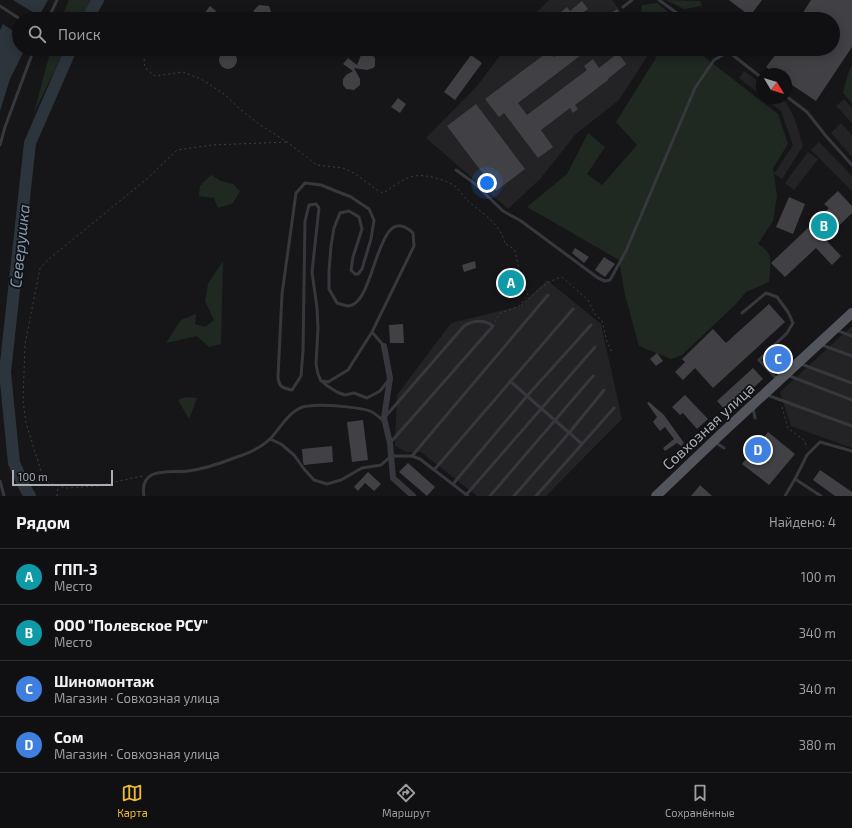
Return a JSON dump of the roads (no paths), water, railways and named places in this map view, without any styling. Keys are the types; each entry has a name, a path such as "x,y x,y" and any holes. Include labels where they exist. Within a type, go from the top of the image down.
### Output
{"main road":[{"name":"Совхозная улица","path":"656,496 752,404 852,313"}],"street":[{"path":"384,346 390,378 385,421 390,443 393,478 413,496"}],"lane":[{"path":"51,12 57,0"},
{"path":"623,7 632,0"},
{"path":"659,0 675,12"},
{"path":"0,6 12,14"},
{"path":"0,143 4,127 31,56"},
{"path":"456,170 474,183 503,211 521,221 598,278 605,281 610,280 626,251 695,88 714,60 721,56"},
{"path":"733,56 756,73"},
{"path":"792,101 807,112 852,165"},
{"path":"321,380 328,382 348,370 372,332 414,246 414,233 409,228 402,226 392,228 384,238 364,293 356,302 349,306 337,303 329,289 329,271 334,228 340,213 349,211 359,217 362,229 353,257 351,270 355,274 358,274 362,269 371,239 374,220 369,209 351,198 321,185 306,183 296,193 282,294 278,384 283,389 292,390 301,376 303,351 305,221 309,205 316,204 319,208 312,272 317,308 318,328 316,364 318,374 321,380 326,385 337,392 345,395 354,393 367,398 380,391 390,378"},
{"path":"742,313 766,293 777,296 788,312 793,323 787,333 759,360 782,377 852,400"},
{"path":"412,456 548,295"},
{"path":"434,470 573,309"},
{"path":"144,496 144,483 150,476 160,472 187,471 212,466 248,453 270,439 293,412 300,407 310,405 362,408 373,412 385,421 464,326 472,321 479,321 493,326 390,443"},
{"path":"453,484 527,396 591,325"},
{"path":"834,329 852,336"},
{"path":"372,332 384,346"},
{"path":"818,344 852,356"},
{"path":"270,439 281,444 294,455 314,480 327,484 341,480 362,468 381,465 391,456 412,456 420,459 467,495 595,347"},
{"path":"798,362 852,383"},
{"path":"490,496 554,419 593,376"},
{"path":"510,381 582,444"},
{"path":"514,496 604,390"},
{"path":"763,394 852,426"},
{"path":"752,404 755,418"},
{"path":"536,496 614,408"},
{"path":"713,441 724,448"},
{"path":"785,496 808,455 820,442 852,451"},
{"path":"795,479 820,496"},
{"path":"0,481 1,492 4,496"}],"waterway":[{"name":"Северушка","path":"91,12 98,0"},
{"name":"Северушка","path":"30,496 14,463 5,372 30,143 68,56"}],"place":[{"name":"ООО \"Полевское РСУ\"","path":"824,226"},
{"name":"ГПП-3","path":"511,283"},
{"name":"Шиномонтаж","path":"778,359"},
{"name":"Сом","path":"758,450"}]}
